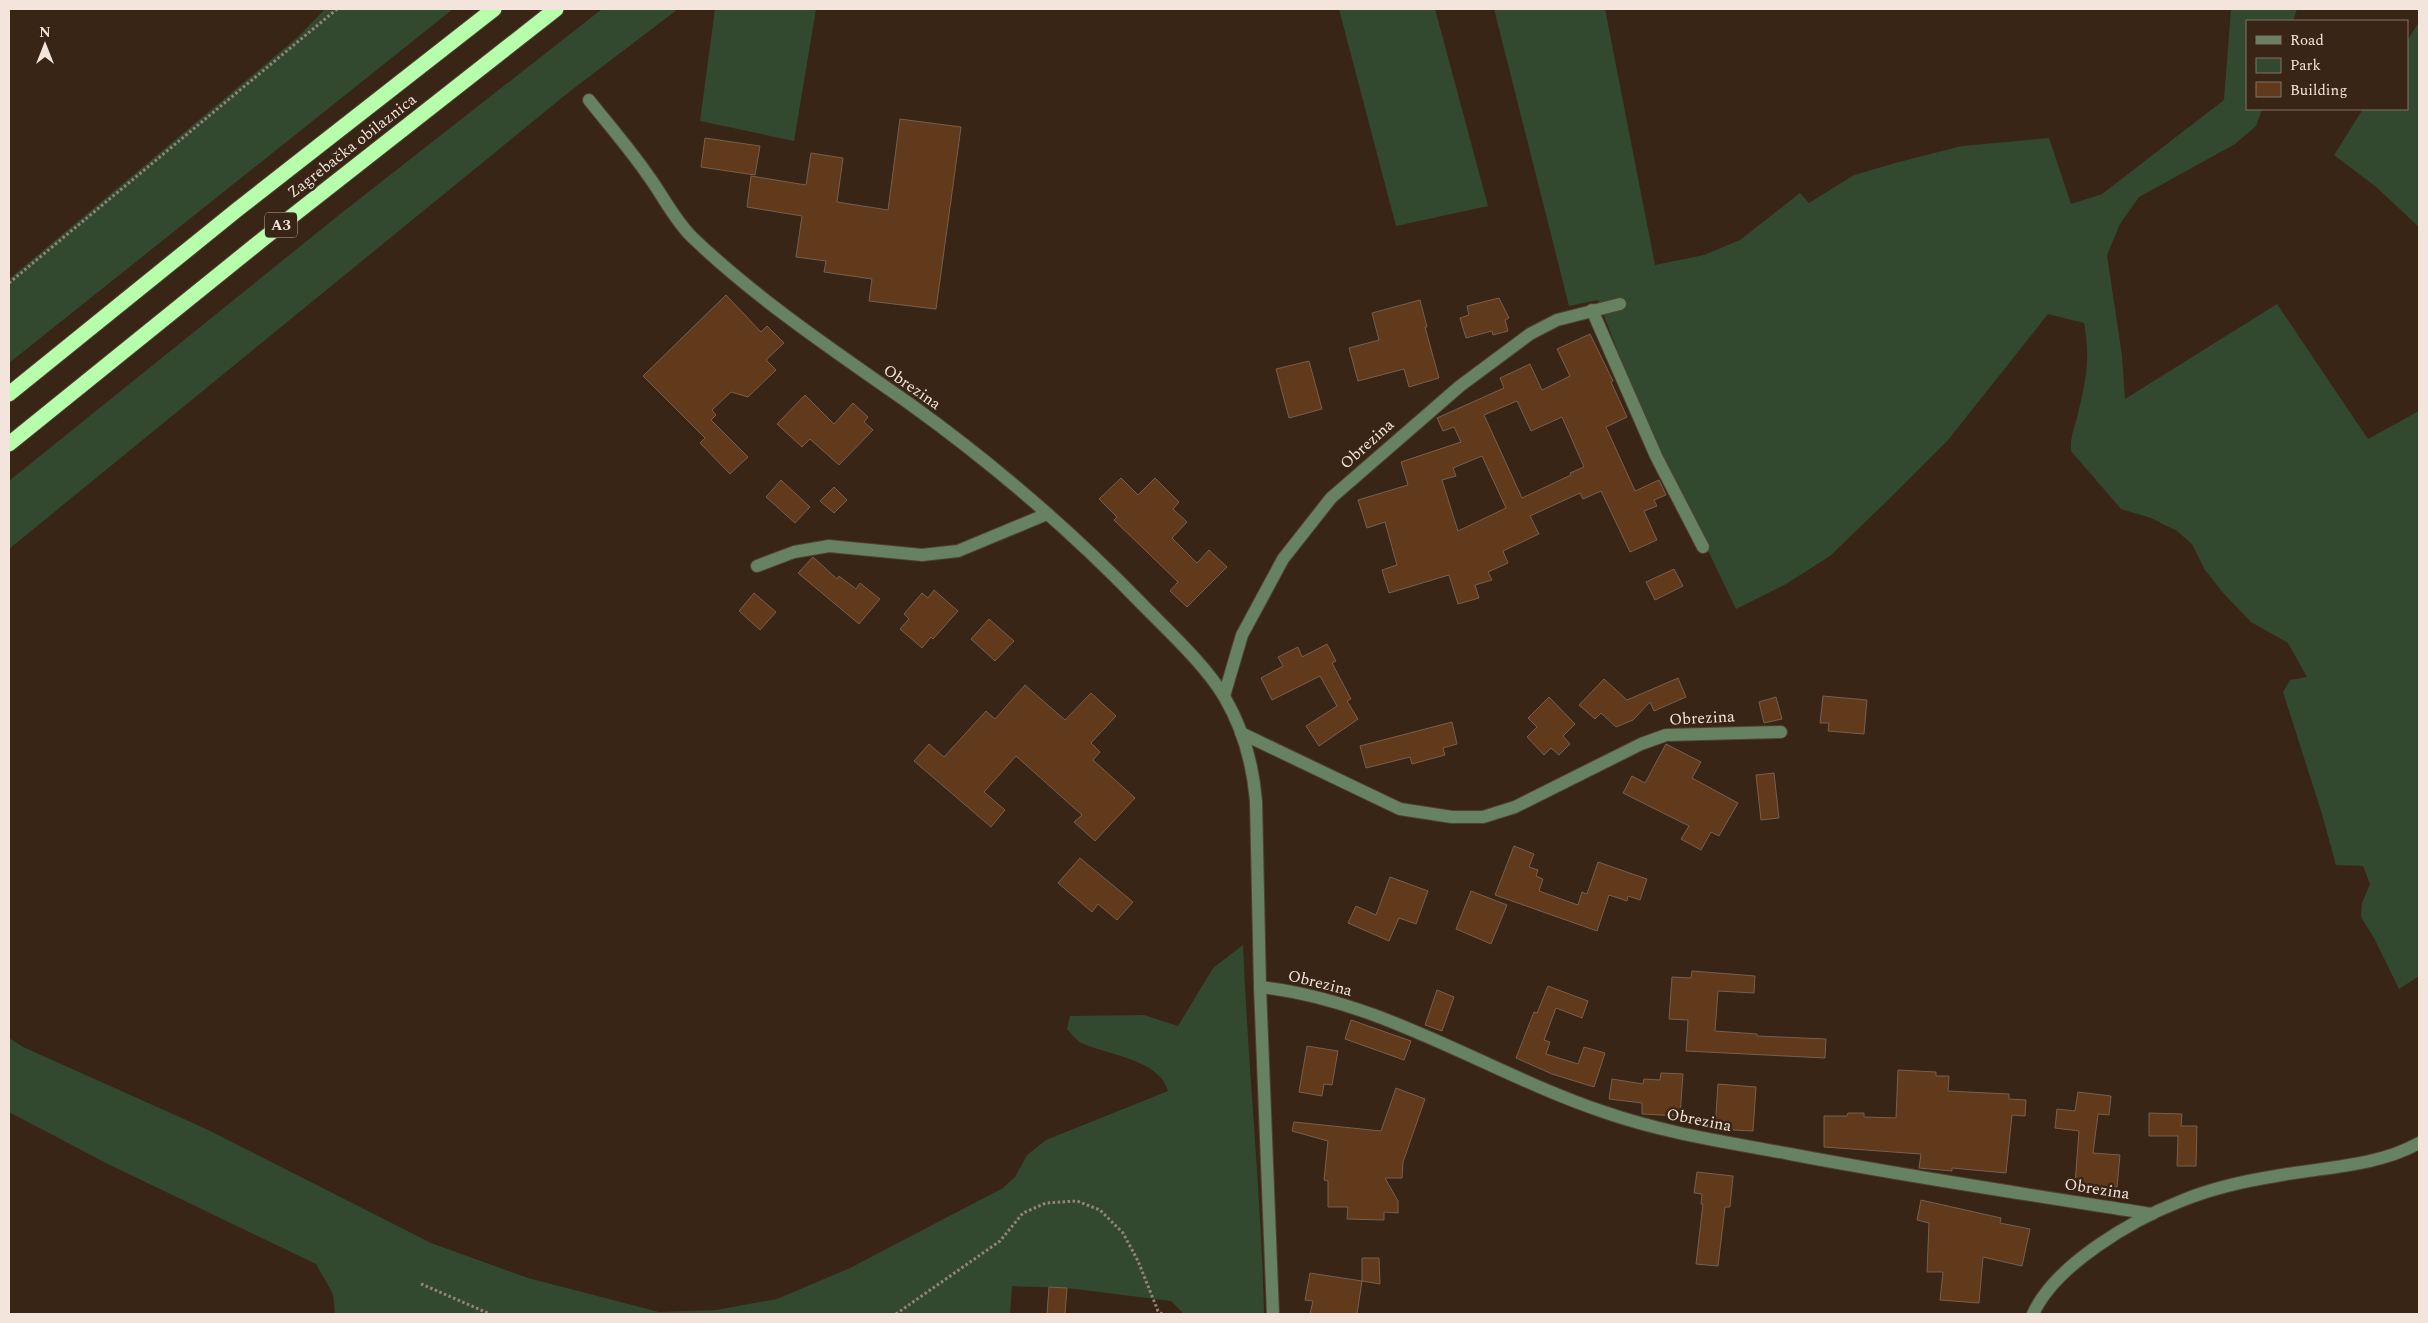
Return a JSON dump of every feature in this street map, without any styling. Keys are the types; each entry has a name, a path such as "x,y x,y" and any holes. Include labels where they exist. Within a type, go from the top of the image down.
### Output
{"highway":[{"name":"Zagrebačka obilaznica","path":"9,394 238,209 494,9"},
{"name":"Zagrebačka obilaznica","path":"9,444 286,220 556,9"}],"street":[{"name":"Obrezina","path":"589,100 643,168 692,237 823,345 910,404 971,450 1047,514 1120,581 1182,645 1224,696 1241,733 1254,779 1256,801 1260,987 1274,1314"},
{"name":"Obrezina","path":"1224,696 1242,635 1278,567 1331,498 1453,392 1523,339 1557,320 1620,304"},
{"path":"1592,310 1656,456 1703,547"},
{"path":"757,566 794,552 829,546 922,556 958,551 1047,514"},
{"name":"Obrezina","path":"1241,733 1400,809 1452,817 1483,817 1514,806 1641,744 1666,735 1781,732"},
{"name":"Obrezina","path":"1260,987 1326,998 1370,1014 1603,1112 1667,1131 1916,1178 2152,1214"},
{"name":"Obrezina","path":"2034,1314 2057,1279 2094,1247 2181,1200 2275,1176 2382,1158 2419,1143"}],"path":[{"path":"9,283 337,9"},
{"path":"896,1314 1000,1242 1023,1213 1046,1203 1077,1201 1100,1210 1123,1233 1162,1314"},
{"path":"421,1284 490,1314"}],"green space":[{"path":"325,9 453,9 9,363 9,279 299,36"},
{"path":"602,9 678,9 569,92 9,549 9,481 339,215"},
{"path":"715,9 816,9 794,141 700,121"},
{"path":"1339,9 1435,9 1488,206 1396,226"},
{"path":"1494,9 1605,9 1655,265 1704,255 1740,240 1800,193 1809,203 1854,175 1962,146 2049,138 2071,204 2102,194 2224,100 2231,9 2297,9 2293,20 2246,20 2246,110 2262,110 2256,126 2235,144 2139,197 2120,224 2107,255 2122,356 2125,399 2277,304 2368,439 2419,411 2419,976 2399,989 2374,938 2361,917 2362,903 2370,884 2363,866 2336,865 2322,814 2283,692 2290,680 2307,677 2288,643 2251,622 2225,595 2205,570 2192,544 2177,531 2151,518 2121,509 2071,451 2072,434 2086,376 2087,346 2084,323 2048,314 1948,440 1830,556 1786,584 1736,609 1640,409 1598,300 1569,306"},
{"path":"2419,22 2419,227 2375,186 2334,155 2362,110 2408,110 2408,39"},
{"path":"1243,945 1264,1314 1184,1314 1171,1301 1067,1288 1012,1286 1010,1314 333,1314 335,1313 333,1294 316,1264 106,1163 9,1112 9,1038 23,1047 204,1128 431,1243 528,1278 659,1312 716,1310 777,1299 850,1268 1003,1188 1015,1177 1027,1155 1046,1140 1168,1091 1163,1081 1155,1072 1144,1065 1079,1042 1067,1029 1070,1016 1144,1015 1178,1026 1213,968"}],"building":[{"path":"900,119 961,127 936,309 869,301 872,279 824,272 826,261 796,257 802,216 747,207 751,176 806,185 811,153 843,158 837,202 888,210"},
{"path":"705,138 760,146 755,175 701,167"},
{"path":"726,295 761,332 767,326 784,343 766,360 776,370 748,397 731,392 712,410 716,415 711,420 748,457 730,474 700,443 705,438 643,376"},
{"path":"1499,298 1509,318 1505,320 1508,331 1493,335 1492,331 1466,338 1460,318 1469,315 1467,306"},
{"path":"1420,300 1427,327 1425,327 1439,378 1409,387 1404,369 1358,381 1349,348 1379,340 1372,313"},
{"path":"1590,334 1613,381 1611,382 1627,417 1606,427 1635,491 1659,480 1666,495 1654,500 1657,506 1644,511 1657,540 1630,552 1601,491 1583,499 1580,493 1530,516 1539,534 1503,551 1508,563 1488,572 1492,580 1475,585 1479,598 1458,604 1449,575 1389,593 1382,570 1397,565 1385,522 1367,528 1358,500 1408,485 1401,462 1461,442 1454,427 1443,431 1437,418 1504,388 1500,378 1530,364 1542,390 1570,376 1557,349","holes":["1517,401 1531,431 1562,417 1584,467 1522,498 1484,415","1482,456 1506,508 1458,531 1442,480 1456,476 1453,468"]},
{"path":"1309,361 1322,409 1289,418 1276,369"},
{"path":"805,395 834,424 853,403 868,417 864,422 873,430 839,465 810,439 802,447 777,424"},
{"path":"1121,478 1138,495 1155,478 1179,502 1173,509 1187,522 1172,538 1197,563 1209,550 1227,567 1187,607 1170,591 1178,582 1114,520 1117,517 1099,499"},
{"path":"781,480 810,507 795,523 766,497"},
{"path":"834,487 847,500 834,513 820,501"},
{"path":"813,557 837,579 839,576 856,589 860,583 880,599 859,624 798,573"},
{"path":"1674,569 1683,586 1655,600 1646,582"},
{"path":"934,590 958,611 933,639 931,637 922,648 900,629 909,619 904,614 922,593 928,598"},
{"path":"754,593 776,612 760,630 739,611"},
{"path":"989,619 1014,641 995,661 971,639"},
{"path":"1327,644 1336,661 1332,663 1351,699 1347,701 1358,719 1319,746 1306,726 1337,706 1320,676 1272,700 1261,678 1283,666 1278,657 1298,647 1302,657"},
{"path":"1678,678 1686,697 1654,711 1650,702 1633,720 1616,727 1601,713 1595,719 1579,705 1604,679 1627,700"},
{"path":"1025,685 1065,720 1091,693 1116,716 1091,743 1100,752 1093,760 1135,798 1095,841 1074,822 1082,815 1016,756 984,792 1005,810 991,827 914,761 929,744 944,757 986,711 995,719"},
{"path":"1823,696 1867,700 1864,734 1828,731 1829,723 1820,723"},
{"path":"1549,697 1575,724 1563,736 1570,744 1559,755 1551,748 1544,755 1527,737 1537,727 1528,718"},
{"path":"1776,697 1782,719 1764,723 1759,702"},
{"path":"1452,722 1457,744 1443,748 1445,755 1412,764 1410,757 1366,768 1360,746"},
{"path":"1666,744 1701,762 1692,778 1738,803 1719,836 1711,832 1701,850 1681,839 1689,826 1623,793 1632,776 1645,783"},
{"path":"1774,773 1779,818 1761,820 1756,775"},
{"path":"1514,846 1534,854 1529,867 1538,870 1536,876 1543,879 1539,891 1578,905 1582,892 1587,894 1598,862 1647,879 1640,900 1628,896 1627,901 1609,895 1597,931 1495,895"},
{"path":"1080,858 1133,902 1117,920 1098,904 1092,912 1058,883"},
{"path":"1390,877 1428,891 1416,924 1399,918 1389,941 1348,923 1356,906 1376,915"},
{"path":"1471,891 1507,905 1491,944 1456,929"},
{"path":"1692,971 1755,976 1754,993 1718,991 1715,1031 1757,1034 1757,1036 1826,1039 1825,1058 1686,1051 1688,1020 1669,1019 1672,977 1691,978"},
{"path":"1548,986 1588,1001 1582,1018 1556,1008 1544,1040 1550,1042 1546,1054 1578,1064 1584,1047 1605,1053 1594,1087 1552,1074 1516,1058 1534,1012 1537,1013"},
{"path":"1437,990 1454,997 1442,1031 1425,1025"},
{"path":"1351,1020 1411,1041 1404,1060 1345,1039"},
{"path":"1307,1046 1338,1051 1332,1085 1324,1084 1322,1096 1299,1092"},
{"path":"1898,1070 1936,1072 1936,1076 1949,1076 1948,1091 2009,1094 2009,1099 2026,1100 2025,1116 2012,1115 2006,1173 1952,1168 1952,1171 1919,1168 1921,1154 1824,1147 1824,1116 1847,1116 1848,1113 1864,1113 1864,1117 1896,1118"},
{"path":"1661,1073 1683,1074 1680,1116 1642,1114 1642,1103 1609,1099 1612,1079 1643,1084 1644,1079 1660,1080"},
{"path":"1718,1084 1756,1087 1753,1131 1715,1129"},
{"path":"1396,1088 1425,1099 1403,1162 1402,1178 1385,1178 1398,1201 1398,1213 1384,1212 1384,1220 1347,1219 1348,1207 1328,1207 1328,1181 1324,1180 1328,1141 1292,1131 1294,1122 1381,1131"},
{"path":"2078,1092 2111,1096 2109,1115 2098,1114 2093,1153 2120,1155 2117,1187 2075,1184 2079,1131 2055,1128 2057,1109 2075,1111"},
{"path":"2149,1113 2182,1114 2181,1126 2197,1126 2196,1166 2177,1166 2178,1136 2149,1136"},
{"path":"1697,1172 1733,1176 1730,1207 1725,1207 1718,1266 1696,1264 1703,1204 1701,1204 1702,1194 1694,1193"},
{"path":"1921,1200 2001,1218 2000,1223 2030,1229 2022,1266 1983,1257 1979,1303 1940,1300 1943,1272 1927,1272 1929,1223 1917,1220"},
{"path":"1362,1258 1379,1258 1380,1284 1362,1281"},
{"path":"1310,1273 1362,1281 1357,1314 1310,1314 1313,1301 1305,1300"},
{"path":"1049,1287 1067,1288 1065,1314 1047,1314"}]}
